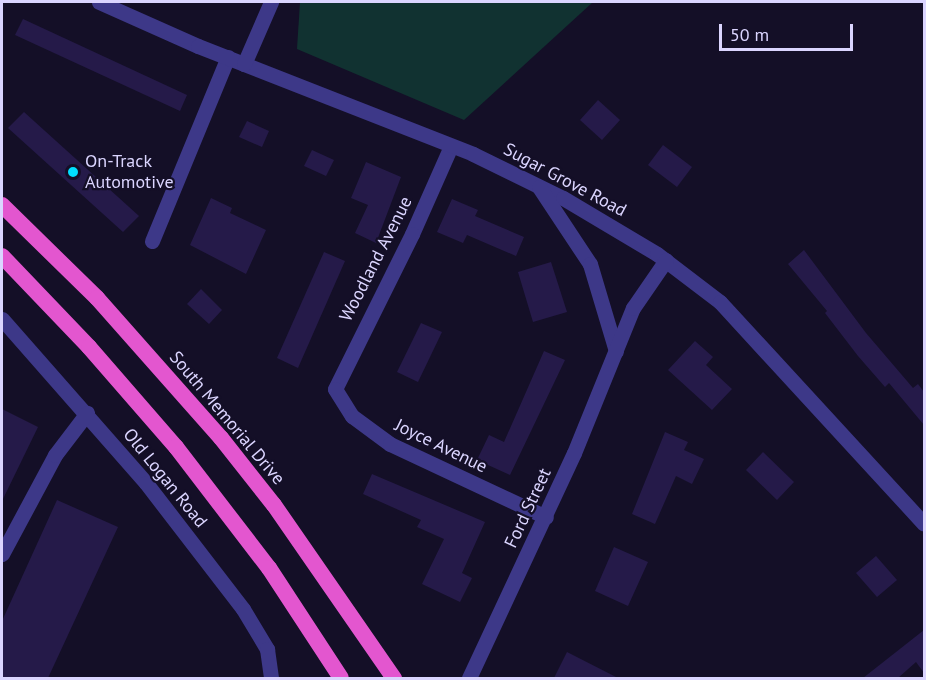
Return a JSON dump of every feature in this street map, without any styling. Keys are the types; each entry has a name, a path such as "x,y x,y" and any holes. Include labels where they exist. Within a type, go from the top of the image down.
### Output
{"highway":[{"name":"South Memorial Drive","path":"2,205 98,298 221,438 294,532 394,678"},
{"path":"2,256 89,347 176,447 268,568 341,678"}],"street":[{"name":"Sugar Grove Road","path":"99,2 228,57 451,146 538,186 666,260 720,302 924,524"},
{"path":"244,63 271,2"},
{"path":"152,241 228,57"},
{"name":"Woodland Avenue","path":"335,389 412,234 451,146"},
{"path":"538,186 590,264 616,351"},
{"name":"Ford Street","path":"469,678 546,517 633,308 666,260"},
{"name":"Old Logan Road","path":"2,319 87,413 243,609 267,649 271,678"},
{"name":"Joyce Avenue","path":"335,389 352,416 390,444 546,517"},
{"path":"2,554 54,455 87,413"}],"green space":[{"path":"300,2 593,2 464,120 297,49"}],"building":[{"path":"23,19 187,95 180,111 15,35"},
{"path":"598,100 620,120 602,140 580,120"},
{"name":"On-Track Automotive","path":"24,112 139,216 123,232 8,128"},
{"path":"247,121 269,131 262,147 239,137"},
{"path":"663,145 692,167 677,187 648,165"},
{"path":"312,150 334,160 326,176 304,166"},
{"path":"366,162 401,177 376,243 355,233 368,205 351,198"},
{"path":"211,198 232,208 230,213 266,230 246,274 190,245"},
{"path":"452,199 478,210 475,216 524,237 516,256 467,235 463,243 437,232"},
{"path":"804,250 866,333 913,388 918,384 924,392 924,425 889,383 885,387 858,356 825,313 827,311 788,264"},
{"path":"324,252 345,261 298,368 277,358"},
{"path":"551,262 567,312 533,322 518,272"},
{"path":"201,289 222,310 209,324 187,304"},
{"path":"421,323 442,332 418,382 397,372"},
{"path":"695,341 713,357 706,365 732,389 712,410 668,370"},
{"path":"544,351 565,360 510,475 477,460 489,435 504,442"},
{"path":"2,409 38,427 2,501"},
{"path":"665,432 688,442 684,450 704,459 692,484 676,476 655,524 632,514"},
{"path":"763,452 794,482 777,500 746,470"},
{"path":"372,474 485,522 462,573 472,578 460,602 422,584 444,539 417,527 421,520 363,494"},
{"path":"57,500 118,527 48,678 2,678 2,621"},
{"path":"614,547 648,562 628,606 595,591"},
{"path":"876,556 897,580 877,597 856,573"},
{"path":"924,630 924,673 916,662 898,678 863,678"},
{"path":"567,652 618,678 554,678"}],"place":[{"name":"On-Track Automotive","path":"73,172"}]}
